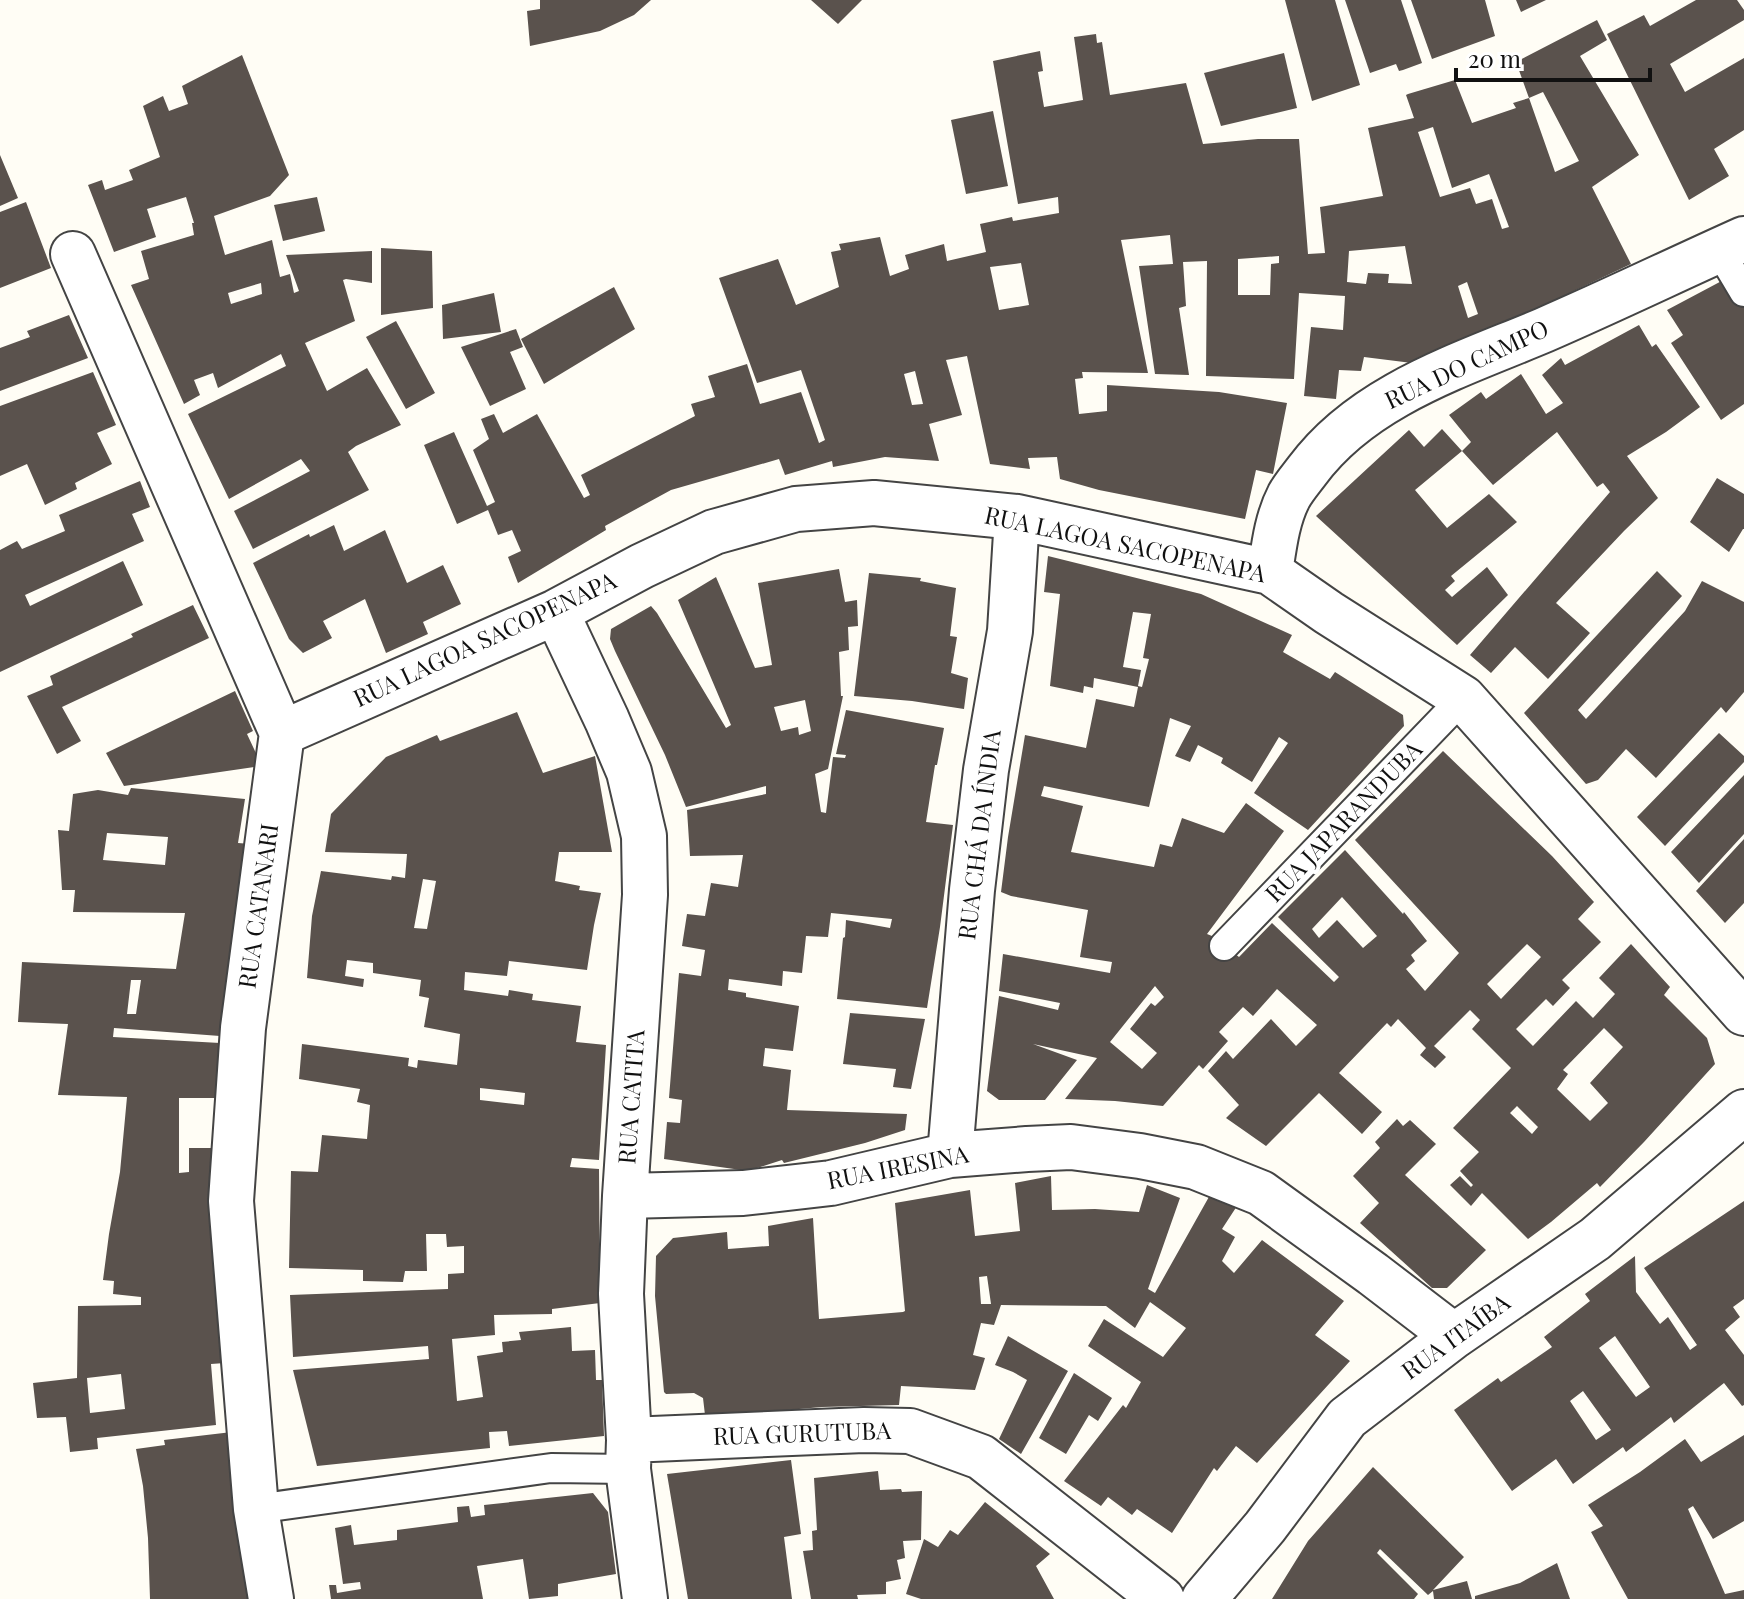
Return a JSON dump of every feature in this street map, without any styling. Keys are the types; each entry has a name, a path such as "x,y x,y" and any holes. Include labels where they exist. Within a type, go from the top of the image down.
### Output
{"street":[{"name":"RUA DO CAMPO","path":"1270,572 1276,533 1290,495 1314,461 1344,430 1374,408 1434,376 1732,245"},
{"path":"73,254 282,733"},
{"name":"RUA LAGOA SACOPENAPA","path":"282,733 556,612 714,532 796,509 874,503 1017,517 1270,572 1463,698 1744,1013"},
{"name":"RUA CHÁ DA ÍNDIA","path":"950,1155 972,890 986,770 1010,631 1017,517"},
{"name":"RUA CATITA","path":"556,612 629,772 644,836 645,895 621,1294 628,1454 645,1599"},
{"name":"RUA CATANARI","path":"271,1599 256,1509 231,1201 243,1028 282,733"},
{"name":"RUA ITAÍBA","path":"1204,1599 1265,1527 1347,1418 1454,1336 1595,1239 1744,1112"},
{"name":"RUA IRESINA","path":"625,1196 743,1193 831,1183 950,1155 1071,1147 1140,1156 1196,1167 1261,1193 1454,1336"},
{"name":"RUA GURUTUBA","path":"628,1454 864,1430 910,1431 981,1457 1162,1599"}],"lane":[{"path":"1732,245 1744,292"},
{"name":"RUA JAPARANDUBA","path":"1224,946 1463,698"},
{"name":"RUA GURUTUBA","path":"256,1509 551,1468 628,1454"}],"building":[{"path":"540,0 651,0 634,15 600,31 530,46 527,11 540,9"},
{"path":"811,0 862,0 838,24"},
{"path":"1285,0 1335,0 1360,85 1312,101"},
{"path":"1345,0 1401,0 1422,63 1399,71 1396,64 1370,73"},
{"path":"1411,0 1485,0 1495,36 1432,59"},
{"path":"1516,0 1546,0 1521,12"},
{"path":"1696,0 1737,0 1744,10 1744,20 1670,64 1685,92 1744,58 1744,130 1714,149 1729,176 1689,200 1607,34 1644,15 1650,26"},
{"path":"1597,20 1607,40 1580,56 1639,155 1592,187 1631,264 1425,359 1412,363 1364,357 1361,371 1339,370 1336,399 1304,396 1311,327 1343,330 1345,296 1299,293 1294,379 1206,376 1207,261 1183,262 1186,306 1179,308 1189,375 1155,374 1139,266 1173,264 1170,235 1121,240 1148,373 1082,372 1083,378 1075,379 1079,414 1107,411 1107,385 1219,392 1287,403 1273,474 1256,470 1245,519 1099,490 1060,479 1057,457 1028,458 1030,469 990,464 967,356 946,360 962,415 929,424 939,461 885,457 833,467 832,461 785,475 779,459 671,490 605,526 606,530 518,583 508,557 521,551 512,530 498,535 488,510 457,524 424,445 454,432 487,506 495,502 473,450 489,439 481,419 494,414 503,433 537,414 584,498 590,495 581,475 695,416 691,404 715,397 708,376 747,364 760,404 801,392 819,443 825,440 801,370 757,383 719,278 778,259 796,305 839,287 831,252 841,250 839,244 880,237 890,276 909,269 905,255 944,244 947,261 986,252 980,224 1012,217 1013,221 1059,213 1058,197 1018,204 993,61 1040,51 1043,71 1038,72 1044,107 1083,100 1074,37 1096,34 1097,43 1102,42 1110,95 1186,83 1203,144 1299,139 1308,254 1325,253 1320,207 1383,196 1368,128 1414,118 1406,95 1455,80 1472,123 1516,108 1513,103 1529,98 1516,62","holes":["1543,92 1579,161 1555,172 1529,98","1433,127 1452,188 1489,174 1509,227 1502,229 1492,199 1476,204 1470,188 1440,197 1418,132","1405,246 1412,284 1388,283 1389,274 1368,273 1366,284 1347,282 1349,251","1279,256 1279,263 1271,264 1270,295 1238,295 1238,259","1021,263 1029,305 999,310 990,267","1467,282 1478,314 1468,318 1458,286","915,371 923,404 912,405 904,374"]},
{"path":"1284,53 1297,108 1221,126 1204,73"},
{"path":"242,55 289,175 270,196 214,216 225,255 272,240 280,277 290,274 294,293 299,291 286,255 372,251 372,283 343,280 355,321 305,343 327,391 367,368 401,425 348,452 369,490 253,549 234,511 310,471 301,459 229,499 188,414 286,366 281,354 218,388 213,373 194,380 200,395 184,404 131,285 149,279 141,251 194,235 194,223 186,197 147,209 156,237 114,252 88,185 102,180 105,190 133,180 129,170 160,157 143,106 163,96 169,111 188,104 182,86","holes":["261,283 262,294 231,304 228,293"]},
{"path":"993,111 1008,186 966,194 951,120"},
{"path":"0,155 18,198 0,206"},
{"path":"317,197 325,231 283,241 274,205"},
{"path":"26,202 51,268 0,288 0,212"},
{"path":"381,248 432,251 433,308 381,315"},
{"path":"1731,276 1744,298 1744,404 1721,420 1671,343 1683,335 1667,310"},
{"path":"614,287 635,329 544,384 521,339"},
{"path":"494,293 501,332 443,339 442,305"},
{"path":"69,315 88,358 0,391 0,348 30,337 27,331"},
{"path":"396,321 435,393 406,409 366,337"},
{"path":"1639,325 1652,347 1656,344 1700,407 1627,456 1658,498 1556,603 1590,633 1548,679 1515,647 1491,673 1470,655 1610,492 1603,483 1597,487 1557,432 1493,485 1462,451 1471,442 1449,415 1481,392 1486,399 1521,374 1546,414 1563,403 1542,375 1561,358 1565,365"},
{"path":"516,329 523,347 510,352 526,389 490,406 461,347"},
{"path":"93,372 116,425 97,433 112,464 75,483 77,489 45,505 27,464 0,476 0,406"},
{"path":"1442,429 1462,451 1415,490 1447,528 1489,494 1517,522 1451,576 1455,581 1445,590 1452,597 1487,567 1508,595 1457,645 1316,516 1409,430 1424,447"},
{"path":"1717,478 1744,494 1744,529 1729,552 1690,522"},
{"path":"140,481 150,507 132,514 144,541 25,595 30,606 123,561 143,605 0,672 0,550 17,541 22,549 65,531 59,515"},
{"path":"334,525 344,551 385,530 407,583 443,565 461,604 423,622 428,634 386,653 365,599 323,621 332,638 303,653 289,639 253,563 309,534 310,537"},
{"path":"1048,556 1201,594 1292,635 1283,652 1330,679 1335,672 1403,715 1404,726 1308,830 1254,793 1288,743 1279,737 1252,782 1221,763 1223,758 1198,745 1190,762 1175,756 1191,726 1170,718 1149,807 1044,786 1041,796 1083,806 1071,852 1154,867 1160,844 1172,847 1182,818 1224,833 1246,803 1284,831 1207,934 1239,957 1272,923 1334,982 1339,977 1278,917 1345,850 1427,941 1411,955 1415,961 1406,969 1425,991 1459,953 1355,840 1443,751 1552,856 1594,902 1578,919 1601,942 1562,980 1570,988 1553,1006 1546,999 1516,1029 1533,1046 1576,1001 1593,1018 1615,994 1599,978 1631,944 1670,987 1664,995 1707,1038 1715,1064 1600,1187 1597,1183 1528,1239 1482,1193 1471,1206 1450,1185 1460,1176 1471,1187 1473,1185 1460,1171 1479,1152 1453,1128 1511,1068 1472,1029 1480,1020 1470,1010 1434,1046 1446,1057 1435,1068 1420,1055 1426,1048 1398,1019 1391,1027 1387,1023 1339,1073 1382,1112 1362,1134 1319,1093 1266,1146 1226,1118 1239,1105 1208,1071 1226,1051 1233,1059 1271,1019 1296,1046 1317,1025 1277,989 1253,1016 1243,1007 1219,1032 1228,1041 1203,1069 1199,1065 1163,1106 1065,1099 1097,1058 1033,1044 1077,1060 1045,1100 999,1100 987,1091 999,996 1058,1010 1060,1003 999,991 1003,954 1110,973 1112,962 1080,957 1088,910 1001,892 1025,735 1086,748 1096,699 1134,707 1138,687 1094,678 1093,688 1084,686 1083,693 1050,686 1060,594 1044,592","holes":["1133,612 1151,614 1143,658 1149,659 1142,687 1138,686 1141,670 1123,667","1342,897 1377,936 1363,948 1337,920 1319,938 1312,929","1527,944 1541,957 1501,999 1487,984","1155,986 1164,997 1155,1006 1151,1003 1130,1029 1157,1053 1142,1069 1110,1042","1604,1028 1623,1047 1590,1083 1608,1103 1590,1121 1557,1089 1568,1074 1563,1070","1517,1106 1538,1127 1532,1134 1510,1113"]},
{"path":"839,569 845,602 857,600 858,626 848,627 849,650 839,652 843,696 828,769 815,774 821,812 826,813 833,757 845,758 846,755 836,754 846,710 944,728 926,822 953,825 927,1008 837,999 846,920 890,928 892,919 831,913 828,937 806,936 802,973 783,971 782,986 729,979 728,990 746,993 746,997 799,1006 793,1051 765,1048 763,1066 791,1070 787,1110 907,1114 905,1130 865,1143 784,1163 782,1160 748,1171 664,1159 667,1122 680,1123 682,1100 669,1098 679,973 701,976 705,950 682,946 687,914 705,916 711,883 738,887 743,855 690,856 687,810 766,794 766,786 686,807 610,639 611,629 651,606 726,728 731,725 678,600 716,577 755,668 772,665 758,583","holes":["805,700 811,731 799,735 798,727 781,731 774,707"]},
{"path":"1657,571 1682,596 1578,710 1586,719 1685,611 1702,581 1744,602 1744,692 1726,713 1721,707 1656,778 1626,749 1598,780 1586,784 1524,713"},
{"path":"869,573 921,578 920,581 956,588 950,636 957,637 951,673 968,678 964,709 854,696"},
{"path":"193,605 209,638 62,707 81,741 57,754 27,696 53,685 50,676"},
{"path":"235,691 253,731 247,734 262,766 124,786 106,753"},
{"path":"517,712 543,773 595,756 612,852 559,852 555,881 580,886 579,890 601,893 587,970 509,961 507,976 465,972 464,990 508,996 509,990 533,994 532,1000 581,1006 576,1042 606,1045 599,1160 572,1158 570,1167 599,1169 600,1303 552,1309 552,1314 494,1315 495,1335 452,1339 457,1401 483,1397 477,1356 503,1352 502,1342 521,1340 519,1332 571,1327 572,1351 595,1350 596,1380 602,1380 604,1436 509,1446 507,1431 489,1432 490,1448 317,1466 293,1370 429,1359 428,1346 293,1357 290,1295 448,1289 448,1274 464,1273 464,1246 447,1247 446,1234 426,1234 427,1271 405,1271 403,1282 363,1281 363,1270 289,1268 291,1171 318,1172 322,1135 367,1139 370,1105 357,1102 360,1089 299,1079 302,1044 409,1058 408,1066 417,1068 418,1060 457,1065 460,1034 424,1027 429,998 419,996 421,980 373,973 373,963 347,960 345,976 364,979 363,987 307,978 312,916 321,871 391,880 392,876 405,878 407,854 325,852 331,814 386,757 437,735 440,741","holes":["423,879 436,881 427,929 414,928","480,1088 525,1093 524,1105 480,1100"]},
{"path":"1719,733 1744,756 1744,762 1665,846 1637,817"},
{"path":"1744,775 1744,834 1699,883 1671,852"},
{"path":"131,788 245,799 238,843 251,844 220,1036 114,1028 113,1037 220,1043 217,1098 179,1098 179,1173 189,1172 189,1148 218,1148 225,1363 211,1364 216,1425 97,1438 98,1449 70,1452 66,1417 37,1418 33,1383 77,1378 78,1306 141,1305 141,1297 113,1294 114,1281 103,1280 120,1172 127,1097 58,1095 68,1024 18,1022 22,962 176,969 185,913 73,912 75,890 62,890 58,830 69,831 73,794 98,790 128,795","holes":["107,833 168,837 165,865 103,860","131,980 141,980 136,1014 127,1014","121,1374 125,1409 90,1413 87,1378"]},
{"path":"1744,839 1744,903 1725,923 1696,891"},
{"path":"850,1013 925,1019 911,1089 893,1087 896,1069 843,1064"},
{"path":"1397,1119 1403,1126 1410,1120 1436,1144 1405,1175 1486,1250 1447,1288 1432,1288 1360,1223 1379,1203 1353,1176 1380,1148 1375,1142"},
{"path":"1051,1176 1052,1210 1139,1212 1147,1185 1180,1198 1148,1289 1155,1293 1210,1195 1237,1206 1222,1229 1235,1237 1222,1261 1234,1273 1262,1240 1344,1301 1315,1335 1350,1361 1257,1463 1236,1446 1217,1471 1214,1468 1172,1533 1137,1509 1132,1515 1108,1497 1101,1506 1064,1481 1123,1405 1126,1408 1141,1382 1088,1346 1104,1319 1163,1357 1186,1328 1150,1302 1135,1328 1106,1306 1001,1305 994,1325 981,1323 973,1355 985,1358 975,1390 901,1386 899,1405 705,1415 703,1398 694,1393 664,1392 655,1296 656,1256 673,1238 727,1232 728,1249 769,1246 768,1226 813,1218 819,1319 903,1312 895,1203 970,1190 975,1236 1020,1231 1015,1183","holes":["987,1276 991,1304 981,1304 979,1277"]},
{"path":"1744,1201 1744,1299 1733,1307 1740,1317 1725,1330 1744,1355 1744,1405 1724,1383 1674,1423 1671,1417 1626,1452 1623,1447 1573,1484 1556,1459 1512,1491 1454,1410 1498,1378 1501,1382 1552,1347 1544,1337 1590,1301 1585,1294 1635,1256 1636,1292 1660,1324 1668,1317 1690,1350 1697,1345 1644,1268","holes":["1615,1336 1650,1387 1636,1397 1599,1348","1583,1391 1611,1430 1596,1440 1570,1401"]},
{"path":"1008,1336 1068,1371 1021,1454 999,1439 1027,1380 995,1365"},
{"path":"1074,1373 1112,1398 1098,1421 1089,1415 1066,1454 1039,1438"},
{"path":"232,1432 251,1599 150,1599 148,1538 136,1449 165,1445 164,1440"},
{"path":"1744,1435 1744,1521 1713,1539 1693,1506 1688,1509 1725,1594 1744,1590 1744,1599 1628,1599 1591,1532 1603,1526 1588,1505 1685,1439 1701,1462"},
{"path":"791,1460 801,1534 784,1537 792,1599 688,1599 667,1474"},
{"path":"1373,1467 1464,1557 1433,1590 1467,1581 1472,1599 1434,1599 1433,1591 1428,1595 1380,1549 1377,1553 1418,1594 1414,1599 1272,1599 1308,1541"},
{"path":"878,1471 880,1490 922,1491 921,1540 903,1541 905,1558 897,1560 901,1579 886,1582 886,1594 857,1595 858,1599 811,1599 803,1551 813,1550 812,1531 817,1530 814,1478"},
{"path":"593,1493 608,1512 616,1574 558,1584 558,1596 529,1599 523,1559 477,1566 483,1599 331,1599 329,1585 336,1585 337,1593 361,1589 360,1582 343,1584 335,1528 351,1525 354,1545 397,1540 397,1530 458,1522 457,1507 469,1506 471,1517 485,1515 484,1505"},
{"path":"985,1502 1050,1554 1036,1566 1054,1599 921,1599 906,1594 924,1539 938,1547 950,1530 958,1535"},
{"path":"1557,1563 1570,1599 1475,1599 1475,1596 1520,1583"}]}
